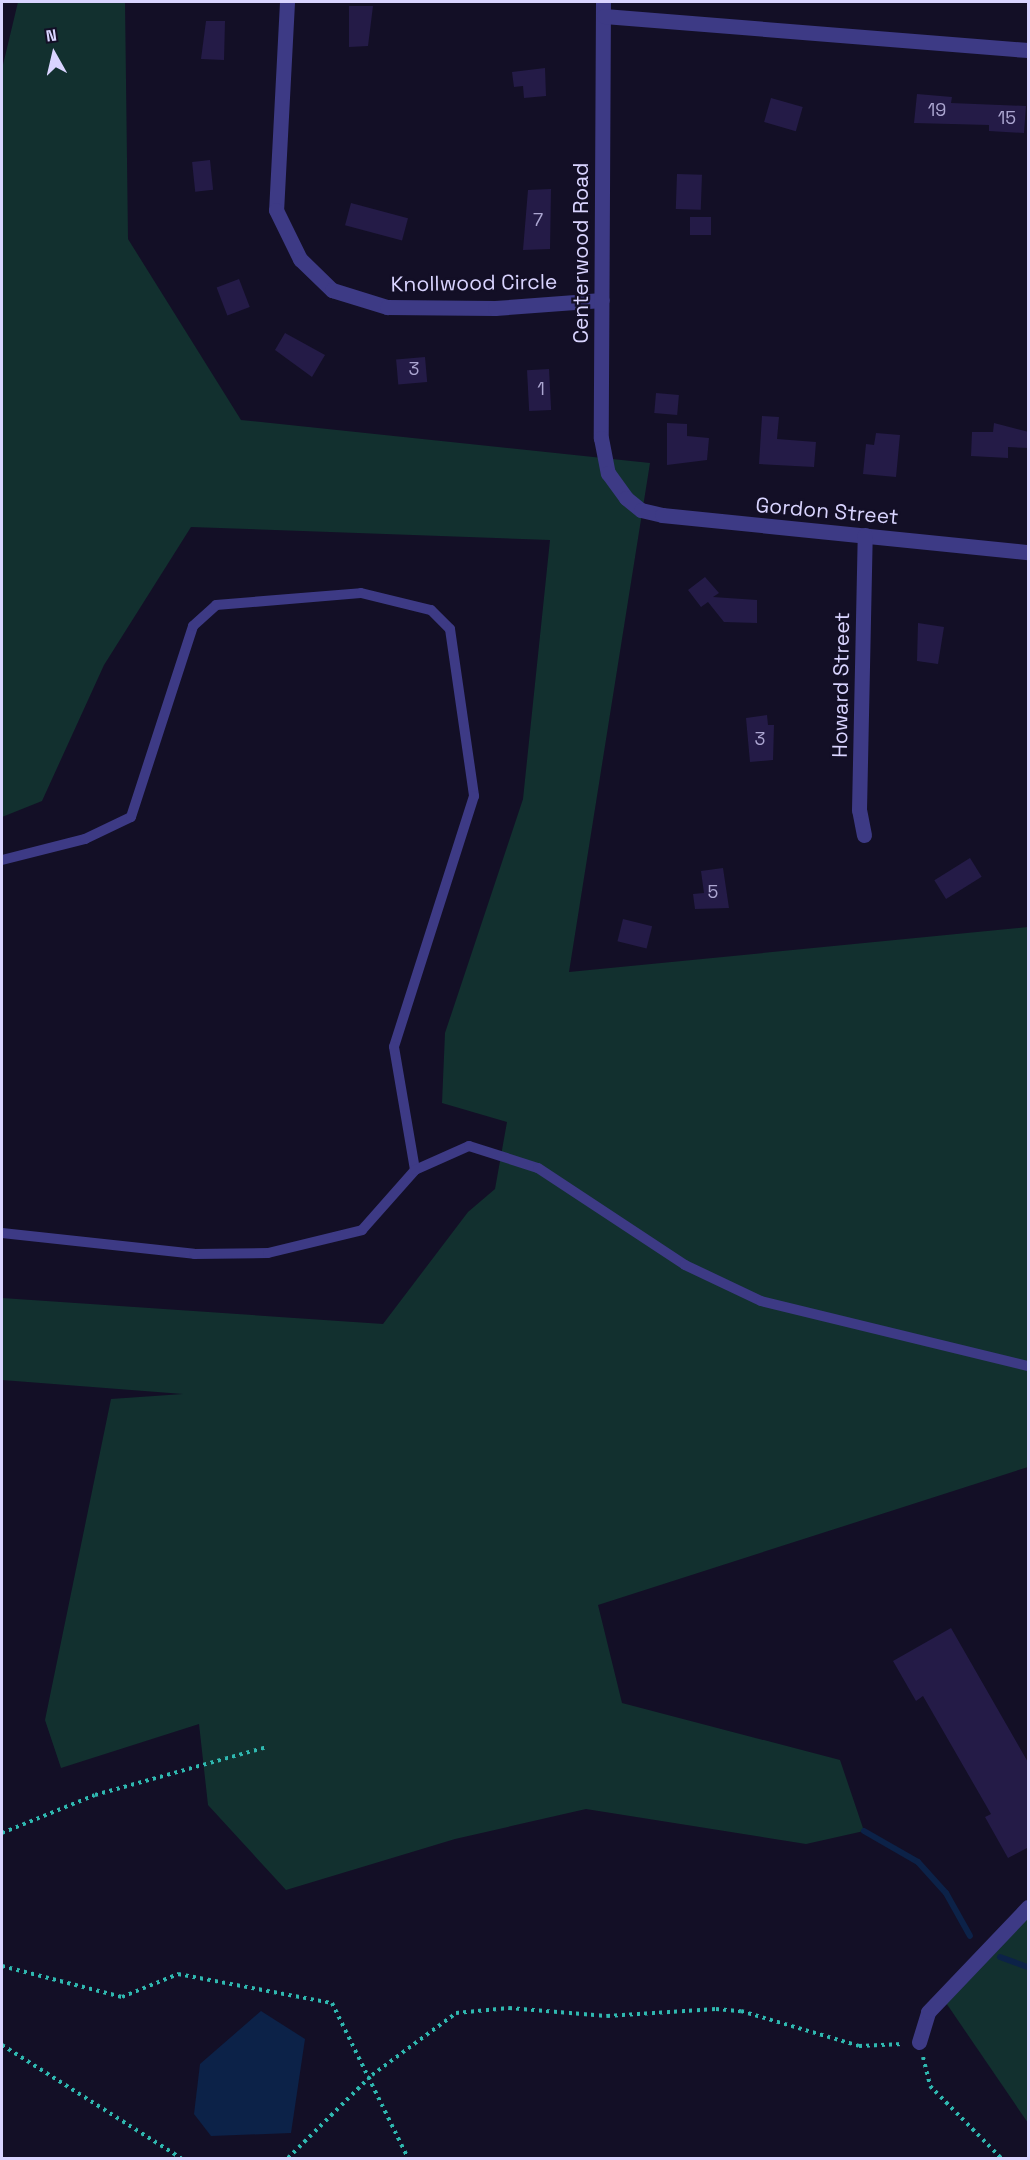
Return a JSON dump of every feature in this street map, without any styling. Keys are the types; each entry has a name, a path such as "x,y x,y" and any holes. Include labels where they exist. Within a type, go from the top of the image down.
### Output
{"street":[{"name":"Knollwood Circle","path":"287,2 276,210 300,259 332,290 387,308 495,308 602,300"},
{"name":"Centerwood Road","path":"603,9 601,438 608,472 626,498"},
{"path":"603,9 1029,50"},
{"name":"Gordon Street","path":"626,498 641,510 662,515 1029,552"},
{"name":"Howard Street","path":"864,835 859,810 865,535"},
{"path":"919,2042 928,2012 1029,1908"}],"lane":[{"path":"2,860 85,839 131,817 193,626 216,605 361,593 431,610 450,629 474,796 394,1047 416,1170"},
{"path":"2,1233 194,1254 268,1253 362,1230 416,1170 469,1146 538,1168 685,1265 761,1301 1029,1366"}],"path":[{"path":"2,1833 95,1795 267,1747"},
{"path":"2,1966 122,1997 178,1974 332,2003 372,2075 408,2158"},
{"path":"288,2158 372,2075 456,2013 509,2008 606,2016 741,2011 859,2046 919,2042 930,2086 1001,2158"},
{"path":"2,2045 181,2158"}],"green space":[{"path":"18,2 125,2 128,239 241,420 650,463 569,972 1028,927 1028,1467 598,1605 622,1703 840,1760 864,1831 806,1844 586,1809 455,1839 286,1890 208,1805 199,1724 61,1768 45,1720 111,1399 183,1394 2,1380 2,1298 383,1324 468,1212 495,1189 507,1122 442,1103 445,1033 523,799 550,540 191,527 104,665 42,801 2,817 2,69"},
{"path":"1028,1912 1028,2123 942,1997"}],"water":[{"path":"261,2011 305,2039 291,2133 211,2136 194,2114 200,2064"}],"building":[{"path":"349,6 373,6 368,46 349,47"},
{"path":"206,21 225,21 224,60 201,59"},
{"path":"545,68 546,96 524,98 523,86 514,87 512,72"},
{"path":"917,94 952,97 951,103 1026,106 1024,133 989,131 989,125 914,123"},
{"path":"771,98 803,107 796,131 764,122"},
{"path":"210,160 213,190 195,192 192,162"},
{"path":"677,174 702,175 701,210 676,209"},
{"path":"551,189 550,249 523,250 528,190"},
{"path":"351,203 408,218 402,240 345,225"},
{"path":"690,217 711,217 711,235 690,235"},
{"path":"239,279 250,307 227,316 217,288"},
{"path":"285,333 325,355 312,377 275,350"},
{"path":"425,357 427,382 398,384 396,360"},
{"path":"549,369 551,410 529,411 527,370"},
{"path":"656,393 679,395 677,415 654,413"},
{"path":"762,416 779,417 777,439 816,442 814,467 759,464"},
{"path":"667,423 687,424 687,436 709,438 707,460 667,465"},
{"path":"994,423 1029,432 1029,448 1008,447 1008,458 971,456 972,432 993,432"},
{"path":"876,433 900,435 896,477 863,474 866,444 874,445"},
{"path":"705,577 719,593 713,597 757,600 757,623 724,622 708,602 701,607 688,590"},
{"path":"918,623 944,627 938,664 917,661"},
{"path":"767,715 768,725 774,725 773,760 750,762 746,718"},
{"path":"970,858 982,877 946,899 934,880"},
{"path":"723,868 729,908 695,909 693,894 704,893 701,871"},
{"path":"623,919 652,926 647,949 617,941"},
{"path":"951,1628 1029,1764 1029,1847 1008,1858 985,1817 991,1814 923,1696 916,1701 893,1661"}],"waterway":[{"path":"864,1831 918,1862 946,1893 970,1936"},
{"path":"1000,1957 1028,1967"}]}
